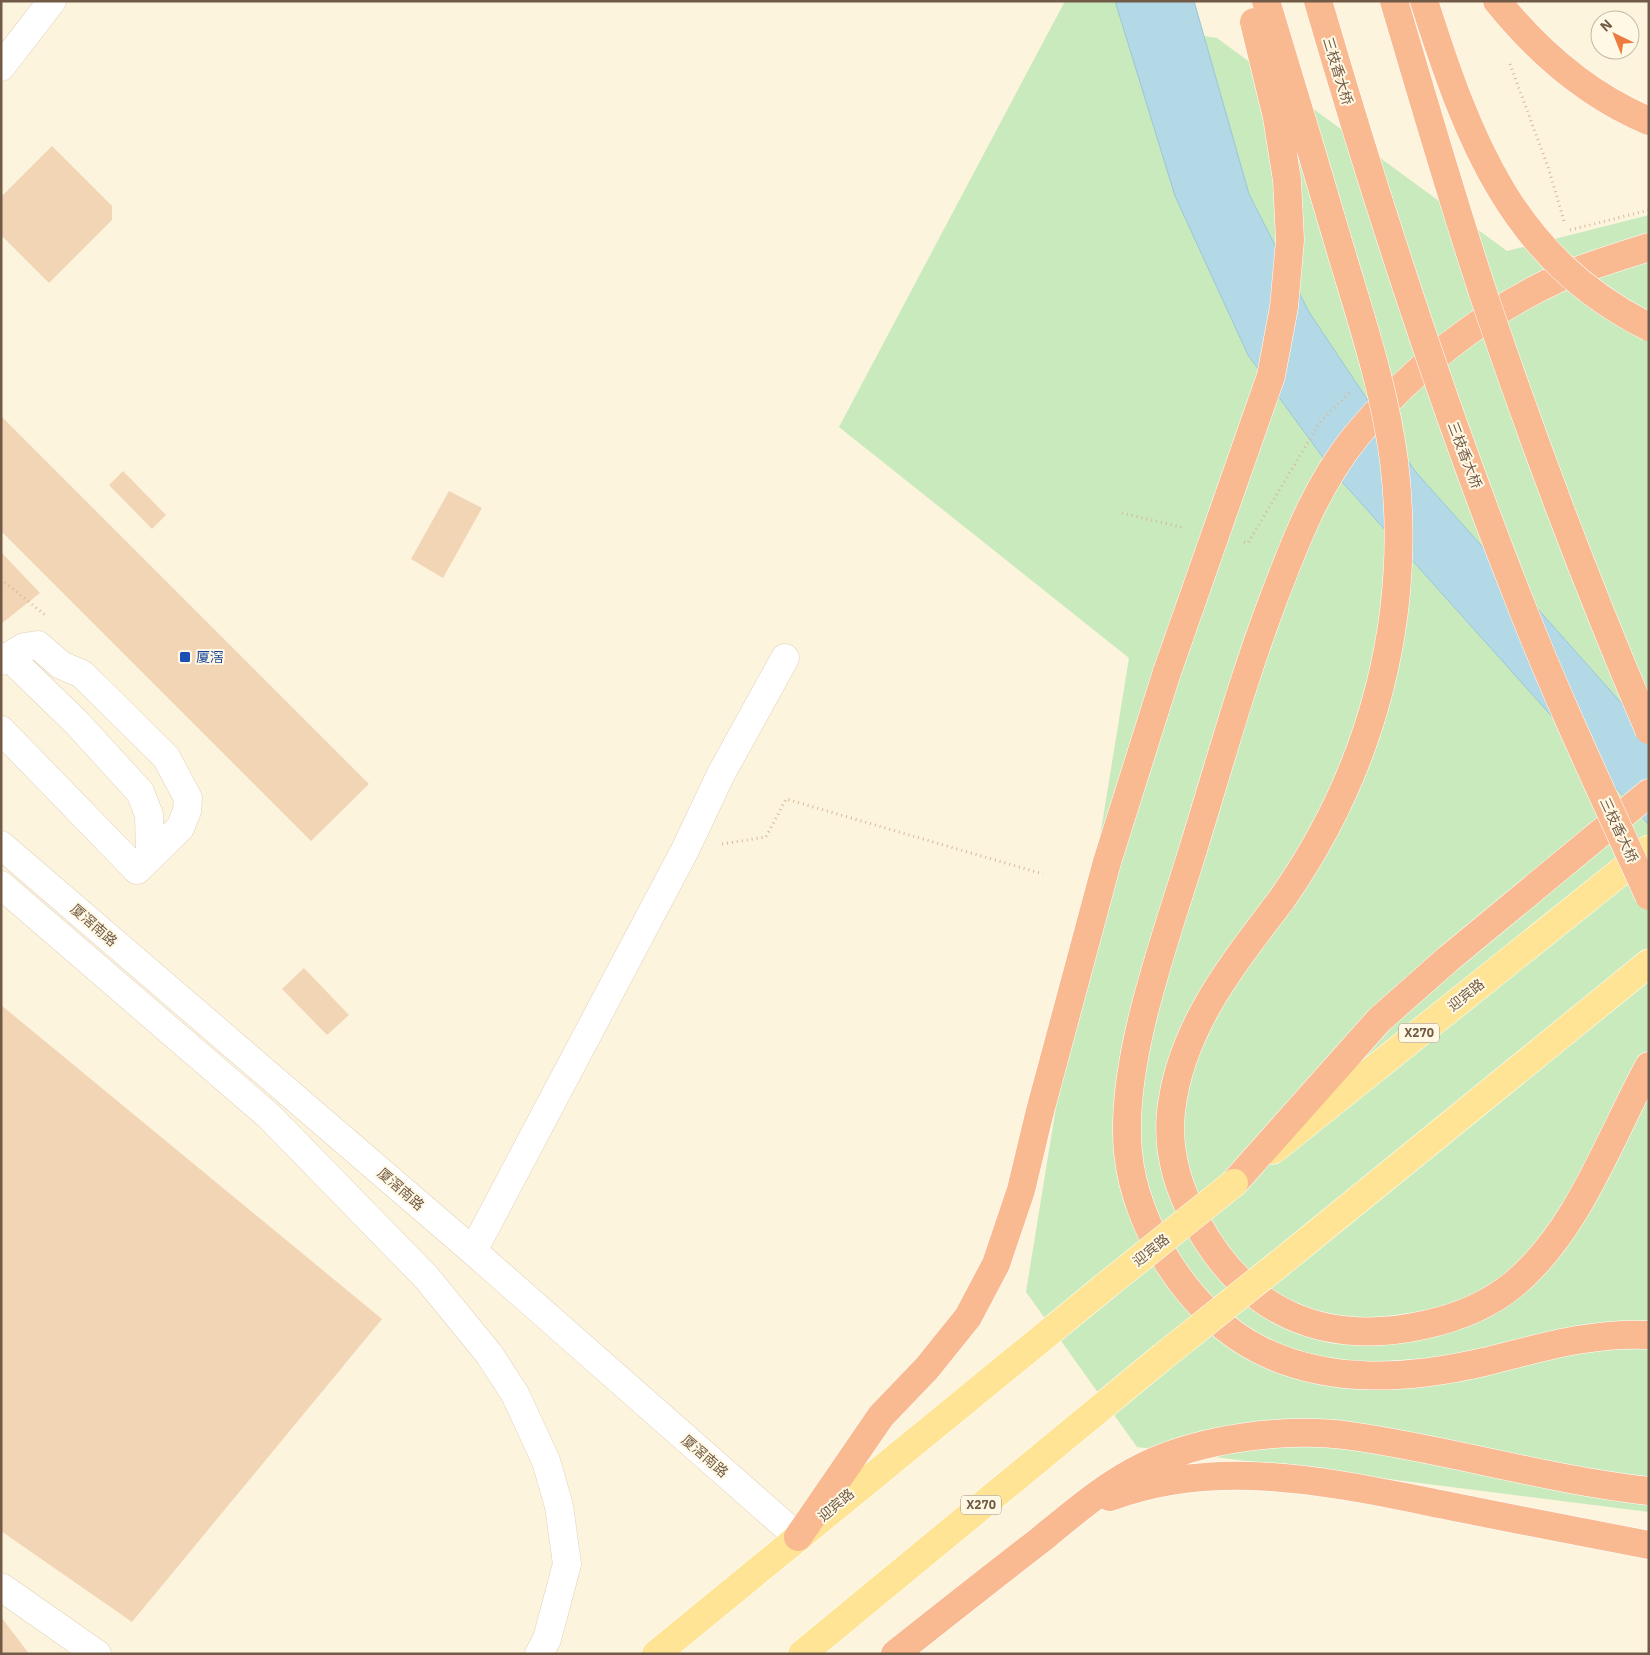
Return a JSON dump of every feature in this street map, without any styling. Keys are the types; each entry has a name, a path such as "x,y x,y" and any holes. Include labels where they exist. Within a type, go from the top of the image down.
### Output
{"highway":[{"path":"798,1537 882,1416 927,1368 968,1317 996,1264 1021,1190 1039,1115 1104,872 1167,672 1271,376 1284,307 1290,240 1285,160 1273,97 1248,1"},
{"path":"1266,1 1361,316 1378,380 1394,460 1397,558 1390,633 1383,674 1366,738 1332,817 1301,872 1218,986 1197,1023 1179,1069 1173,1093 1171,1137 1173,1160 1188,1208 1211,1247 1239,1281 1259,1298 1292,1316 1313,1324 1356,1332 1394,1332 1442,1320 1497,1297 1530,1269 1558,1235 1598,1165 1649,1066"},
{"name":"三枝香大桥","path":"1318,1 1389,235 1449,413 1548,671 1649,896"},
{"path":"1394,1 1486,301 1523,408 1583,571 1649,730"},
{"path":"1424,1 1468,127 1490,173 1513,210 1542,246 1595,294 1649,327"},
{"path":"1497,1 1527,37 1568,74 1606,101 1649,121"},
{"path":"1649,247 1559,278 1508,305 1450,347 1397,392 1341,456 1310,508 1295,543 1241,692 1141,1028 1131,1080 1126,1128 1131,1175 1145,1220 1167,1260 1209,1312 1242,1339 1260,1350 1304,1367 1346,1374 1411,1375 1484,1362 1551,1344 1590,1336 1649,1335"},
{"path":"1234,1183 1379,1020 1434,971 1649,793"},
{"path":"896,1654 1105,1488 1137,1469 1184,1451 1227,1442 1295,1434 1348,1436 1372,1439 1564,1479 1649,1491"},
{"path":"1066,1519 1112,1497 1137,1488 1187,1478 1248,1475 1316,1481 1649,1545"}],"main road":[{"name":"迎宾路","path":"656,1654 1108,1284 1649,849"},
{"name":"X270","path":"802,1654 1162,1358 1649,963"}],"street":[{"path":"1,67 52,1"},
{"path":"38,645 61,665 82,674 166,758 188,798 187,811 180,828 137,870 150,852 150,815 140,792 77,722 5,658 24,647 38,645"},
{"path":"473,1251 684,850 721,774 785,658"},
{"path":"1,730 137,870"},
{"name":"厦滘南路","path":"1,845 473,1251 798,1537"},
{"path":"1,885 269,1116 426,1277 489,1354 515,1394 546,1461 559,1506 567,1564 547,1639 539,1654"},
{"path":"1,1587 96,1654"}],"path":[{"path":"1508,56 1548,166 1564,222"},
{"path":"684,850 766,837 786,799 1043,874"}],"green space":[{"path":"1065,1 1115,1 1175,195 1248,355 1335,474 1649,825 1649,1512 1137,1447 1026,1292 1129,658 839,427"},
{"path":"1204,36 1217,38 1507,251 1649,215 1649,734 1415,471 1309,312 1249,194"}],"water":[{"path":"1115,1 1194,1 1249,194 1309,312 1415,471 1649,734 1649,825 1335,474 1248,355 1175,196"}],"building":[{"path":"52,146 112,206 112,220 49,283 1,235 1,197"},
{"name":"厦滘","path":"1,416 369,784 311,841 1,531"},
{"path":"123,471 166,515 152,529 109,485"},
{"path":"449,491 482,508 443,578 411,559"},
{"path":"1,552 40,593 1,624"},
{"path":"304,968 349,1015 327,1035 282,989"},
{"path":"1,1005 382,1319 132,1622 1,1531"},
{"path":"1,1617 21,1643 29,1654 1,1654"}],"place":[{"name":"厦滘","path":"185,657"}]}
